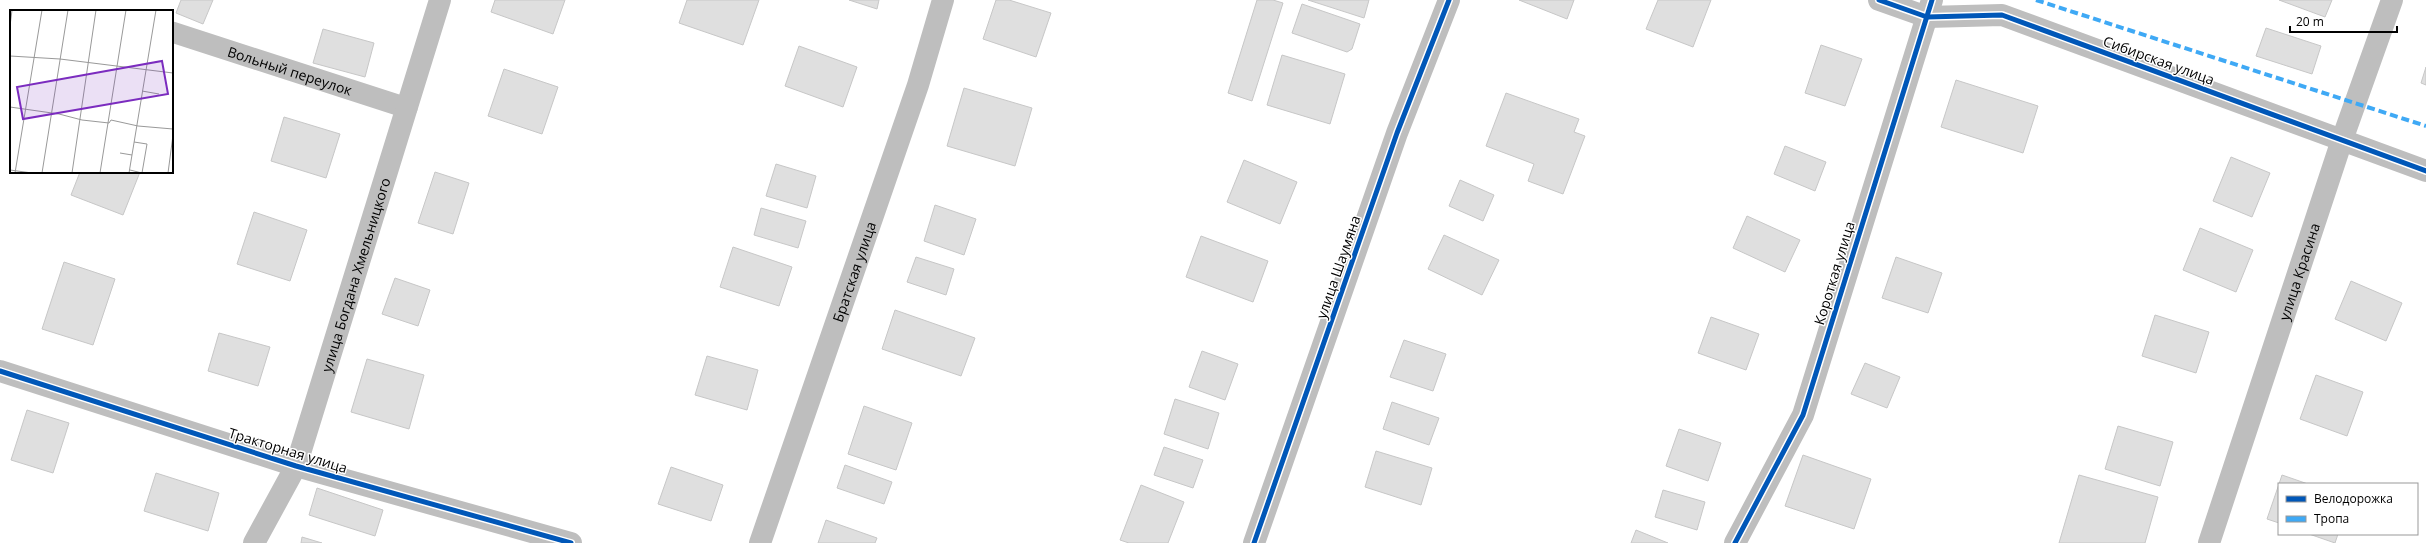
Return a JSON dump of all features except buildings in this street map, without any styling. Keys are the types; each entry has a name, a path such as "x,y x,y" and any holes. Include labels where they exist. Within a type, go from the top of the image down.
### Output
{"street":[{"name":"улица Богдана Хмельницкого","path":"254,543 296,466 440,0"},
{"name":"Братская улица","path":"760,543 918,85 943,0"},
{"name":"улица Шаумяна","path":"1254,543 1397,133 1449,0"},
{"name":"Сибирская улица","path":"1880,0 1930,8 2002,15 2426,171"},
{"name":"улица Красина","path":"2209,543 2342,140 2392,0"},
{"name":"Короткая улица","path":"1735,543 1802,415 1930,8"},
{"name":"Тракторная улица","path":"0,371 296,466 571,543"}],"lane":[{"name":"Вольный переулок","path":"173,32 407,108"}],"marked path":[{"path":"2036,0 2426,126"}],"cycle path":[{"path":"1254,543 1397,133 1449,0"},
{"path":"1879,0 1927,17 2002,15 2426,171"},
{"path":"1735,543 1803,415 1932,0"},
{"path":"0,371 296,466 571,543"}]}
